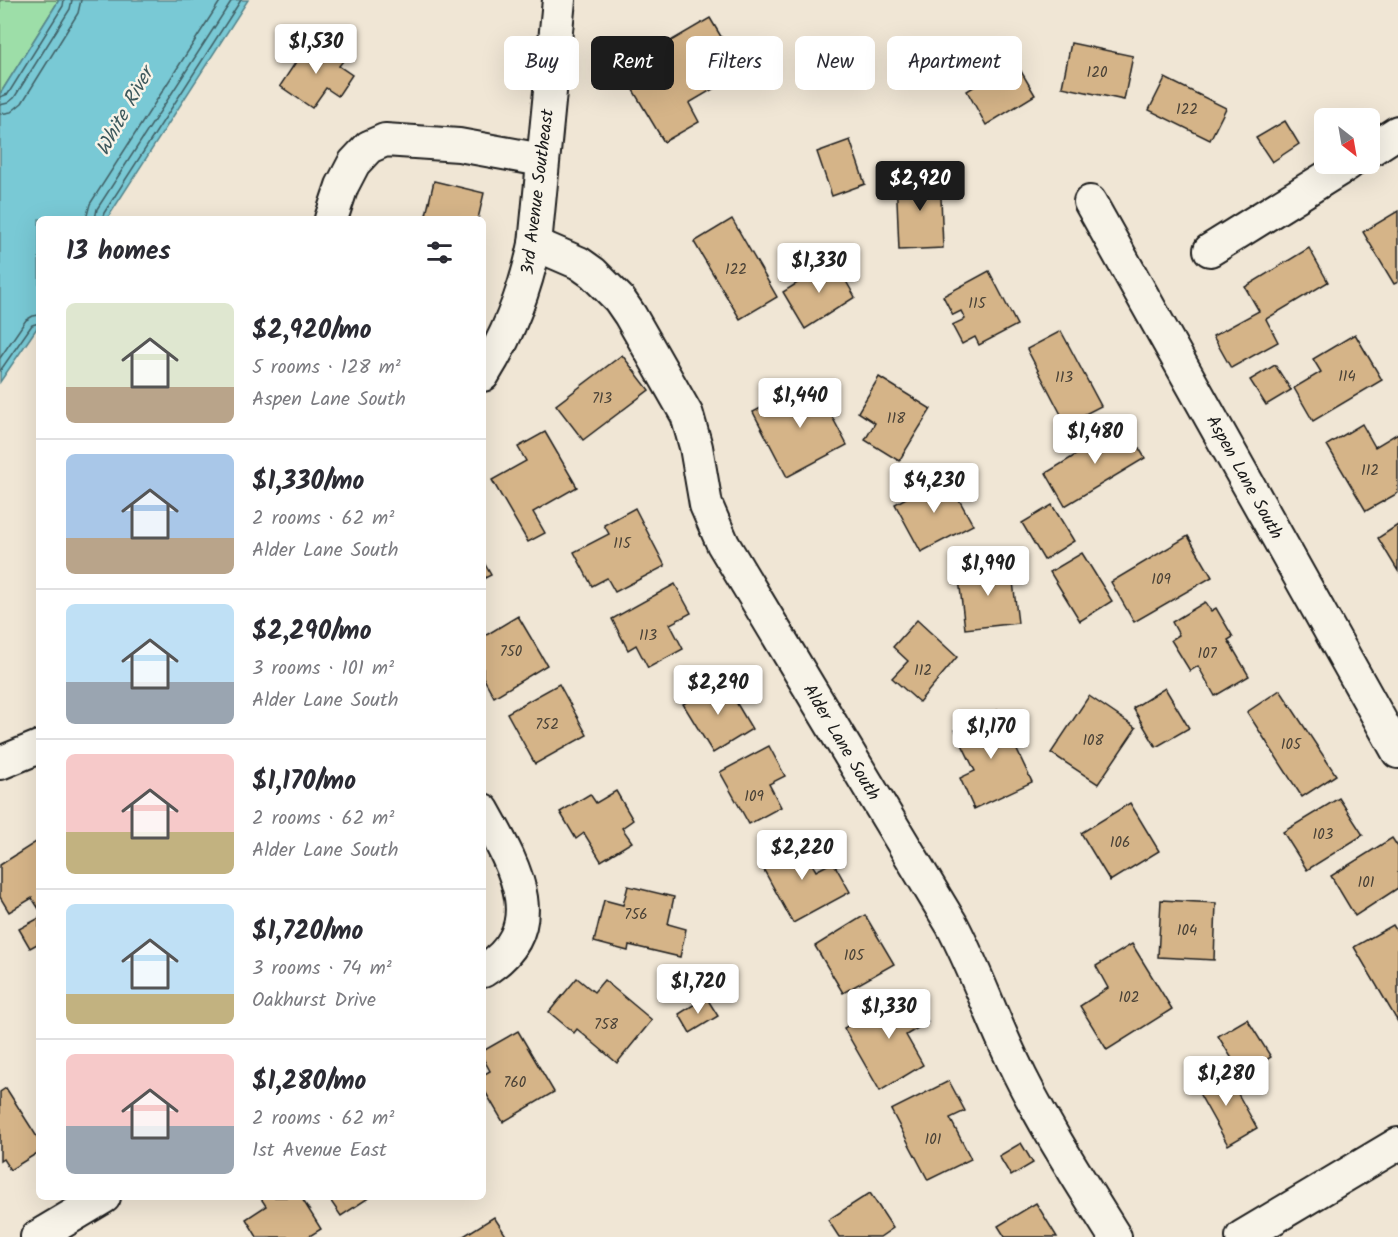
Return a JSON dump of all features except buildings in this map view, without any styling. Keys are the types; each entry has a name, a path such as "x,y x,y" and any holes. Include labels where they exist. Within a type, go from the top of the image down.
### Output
{"street":[{"name":"3rd Avenue Southeast","path":"486,370 510,326 526,283 535,244 559,0"},
{"path":"1380,144 1398,132"},
{"path":"332,216 342,186 354,163 369,147 385,140 459,145 542,160"},
{"path":"1210,250 1332,174"},
{"name":"Aspen Lane South","path":"1090,202 1398,752"},
{"name":"Alder Lane South","path":"535,244 579,263 605,284 630,315 678,398 693,431 706,505 723,544 952,925 1031,1098 1115,1237"},
{"path":"0,763 36,748"},
{"path":"486,816 512,866 523,909 520,932 514,942 486,968"},
{"path":"1242,1237 1398,1144"},
{"path":"37,1237 99,1200"}],"green space":[{"path":"0,0 59,0 0,94"}],"water":[{"name":"White River","path":"59,0 248,0 109,216 36,216 36,329 0,382 0,94"}]}
